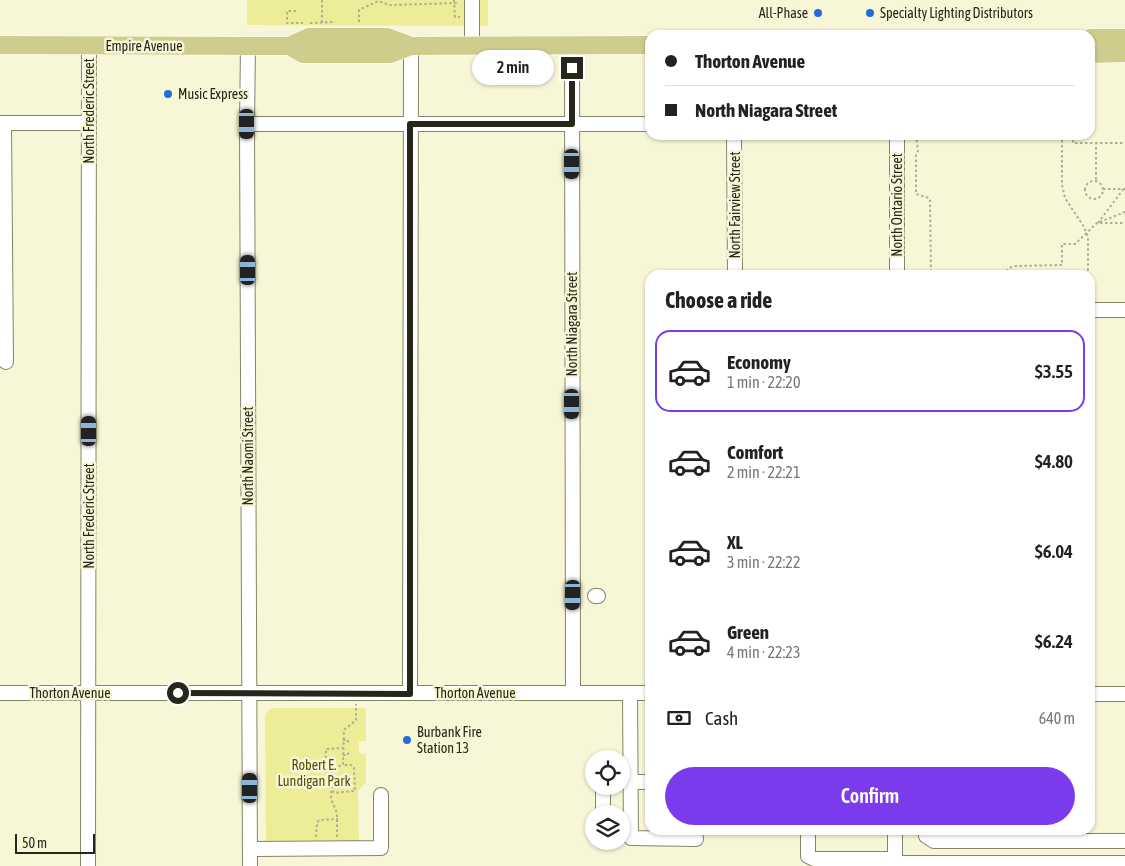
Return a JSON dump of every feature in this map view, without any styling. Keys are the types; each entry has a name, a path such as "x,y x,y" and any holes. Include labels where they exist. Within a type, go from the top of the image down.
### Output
{"main road":[{"name":"Empire Avenue","path":"0,45 289,46 322,29 387,37 411,46 645,45"},
{"path":"1095,38 1125,38"},
{"name":"Empire Avenue","path":"289,46 303,54 390,54 411,46"},
{"path":"1095,54 1125,53"}],"street":[{"path":"472,1 472,46"},
{"name":"North Frederic Street","path":"88,866 89,46"},
{"name":"North Naomi Street","path":"248,46 250,866"},
{"path":"410,694 411,46"},
{"name":"North Niagara Street","path":"572,46 573,693"},
{"path":"6,362 2,123 89,123"},
{"path":"247,124 645,124"},
{"name":"North Fairview Street","path":"734,140 735,270"},
{"name":"North Ontario Street","path":"897,140 897,270"},
{"path":"1095,310 1125,310"},
{"name":"Thorton Avenue","path":"0,693 645,693"},
{"path":"629,750 630,693"},
{"path":"1095,694 1125,694"},
{"path":"630,777 645,781"},
{"path":"250,849 344,846 381,848 381,795"},
{"path":"629,795 631,838 696,839 696,835"},
{"path":"808,835 808,856 814,862 1125,863"},
{"path":"895,835 895,863"},
{"path":"926,836 934,841 972,835 1125,841"}],"path":[{"path":"322,0 322,29"},
{"path":"359,23 359,10 378,1 390,4 472,1"},
{"path":"296,11 287,11 287,23 322,29 331,22 335,23"},
{"path":"917,140 918,151 916,155 916,194 930,200 931,270"},
{"path":"1062,140 1062,184 1065,198 1087,232 1088,270"},
{"path":"1073,140 1073,143 1125,143"},
{"path":"1096,142 1096,182"},
{"path":"1090,182 1096,182 1101,184 1103,189 1100,197 1094,199 1089,197 1086,192 1086,186 1090,182"},
{"path":"1103,189 1124,189"},
{"path":"1007,270 1015,266 1062,265 1062,244 1075,244 1097,223 1124,189"},
{"path":"1097,223 1125,212"},
{"path":"1097,223 1125,223"},
{"path":"343,765 343,733 356,720 356,693"},
{"path":"343,740 348,740 348,744"},
{"path":"332,773 328,773 325,770 326,749 344,748"},
{"path":"343,755 348,756 348,750"},
{"path":"332,791 335,793 355,791 354,768 352,765 336,767 332,773 331,802 336,810 344,846"},
{"path":"316,838 319,820 338,819"}],"green space":[{"path":"247,0 488,0 488,26 247,25"},
{"name":"Robert E. Lundigan Park","path":"272,708 366,708 366,741 359,741 359,753 366,754 366,782 358,791 359,843 266,843 265,718 266,713"}],"place":[{"name":"All-Phase","path":"818,13"},
{"name":"Specialty Lighting Distributors","path":"870,13"},
{"name":"Music Express","path":"168,94"},
{"name":"Burbank Fire Station 13","path":"407,740"}],"route":[{"path":"178,693 410,694 410,124 572,124 572,68"}]}
